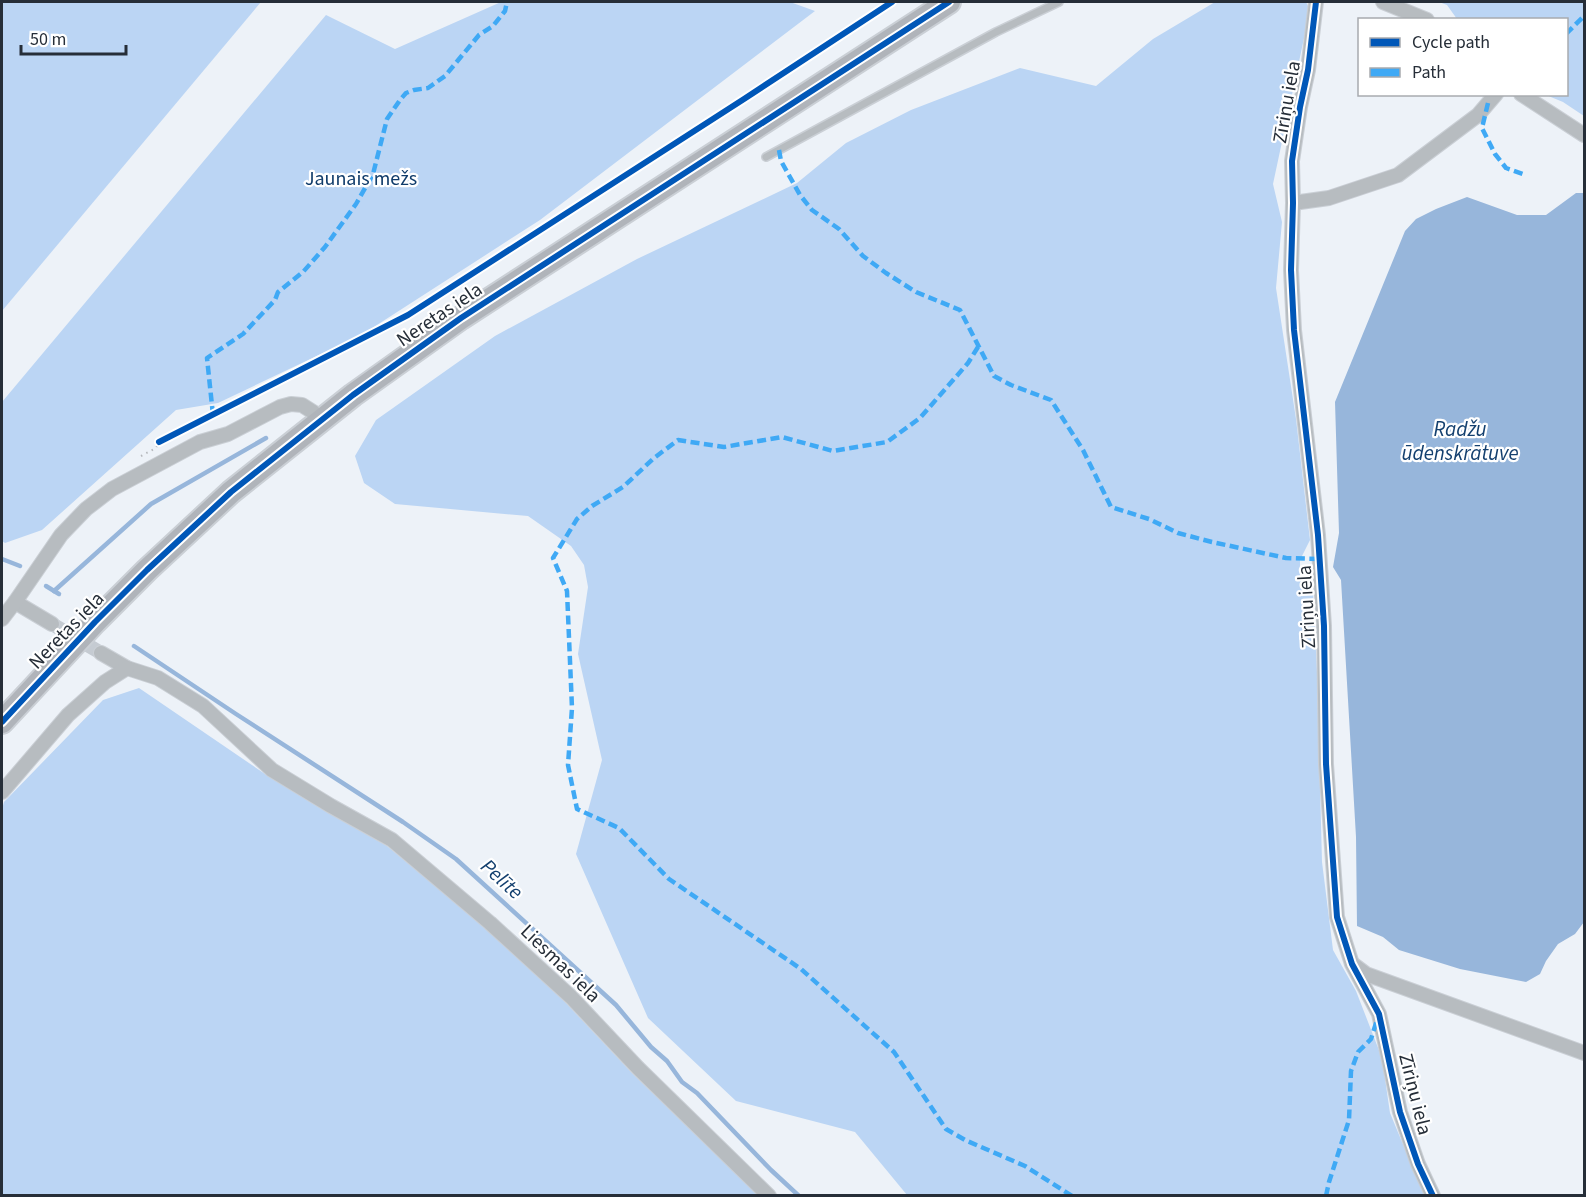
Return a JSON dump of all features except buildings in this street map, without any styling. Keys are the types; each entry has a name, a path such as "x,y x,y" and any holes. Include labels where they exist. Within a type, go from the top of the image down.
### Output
{"main road":[{"name":"Neretas iela","path":"2,722 147,570 231,492 321,419 461,318 949,2"}],"street":[{"name":"Zīriņu iela","path":"1316,2 1308,70 1292,161 1291,270 1294,330 1319,547 1324,626 1326,764 1337,917 1352,964 1379,1014 1400,1112 1418,1164 1433,1196"},
{"path":"1383,2 1422,18"},
{"path":"1293,203 1329,198 1398,175 1478,115 1494,96"},
{"path":"1524,96 1584,135"},
{"path":"2,619 61,535 86,509 112,489 200,442 228,434 280,407 291,404 302,405 321,419"},
{"path":"15,602 52,624"},
{"name":"Liesmas iela","path":"101,653 127,668 158,678 203,706 272,770 392,840 490,922 571,997 638,1068 768,1196"},
{"path":"2,792 68,715 105,682 127,668"},
{"path":"1352,964 1366,974 1584,1053"}],"lane":[{"path":"766,157 996,32 1059,2"}],"path":[{"path":"141,456 168,438"}],"green space":[{"path":"2,2 261,2 2,311"},
{"name":"Jaunais mežs","path":"501,2 790,2 815,11 540,220 363,334 218,403 176,410 42,530 5,543 2,541 2,402 326,15 395,49"},
{"path":"1215,2 1306,2 1310,10 1273,184 1282,222 1276,288 1296,419 1310,540 1300,560 1300,577 1313,593 1322,862 1333,950 1356,991 1382,1058 1390,1113 1424,1195 907,1195 855,1132 736,1101 648,1018 576,854 602,760 578,654 588,587 584,565 571,546 528,516 395,504 364,483 355,456 376,420 495,336 637,259 797,183 846,143 911,110 1020,68 1096,86 1153,39"},
{"path":"1439,2 1584,2 1584,116 1563,102 1548,96 1568,96 1568,18 1456,18 1447,5"},
{"path":"139,688 268,776 387,846 486,928 565,1002 632,1073 758,1195 2,1195 2,809 4,802 103,700"}],"water":[{"name":"Radžu ūdenskrātuve","path":"1576,193 1584,193 1584,922 1575,934 1558,944 1540,974 1526,982 1460,969 1399,950 1383,937 1357,926 1356,837 1341,580 1333,567 1339,533 1335,402 1405,231 1416,219 1467,197 1517,215 1546,215"}],"waterway":[{"path":"54,591 151,504 266,438"},
{"name":"Pelīte","path":"2,559 20,566"},
{"name":"Pelīte","path":"46,586 59,594"},
{"name":"Pelīte","path":"134,646 456,859 616,1005 651,1047 667,1061 682,1082 697,1093 799,1196"}],"tunnel":[{"path":"52,624 101,653"}],"marked path":[{"path":"213,415 207,358 243,334 275,300 278,292 303,272 325,247 356,204 373,174 387,119 400,100 406,93 428,88 445,76 479,35 493,26 505,11 507,2"},
{"path":"1568,32 1584,16"},
{"path":"1488,103 1482,128 1495,154 1506,168 1526,175"},
{"path":"779,150 781,161 800,195 812,210 839,229 863,256 886,273 916,292 960,310 994,376 1051,400 1083,450 1111,507 1149,519 1178,533 1212,542 1286,558 1320,559"},
{"path":"978,347 968,363 920,418 887,442 833,451 782,437 724,447 678,440 654,458 623,487 592,506 577,519 553,558 567,591 572,708 568,765 577,809 619,828 669,879 801,969 894,1052 946,1129 965,1140 1025,1166 1072,1196"},
{"path":"1326,1196 1349,1120 1351,1071 1358,1052 1371,1039 1377,1020"}],"cycle path":[{"path":"159,442 408,315 892,2"},
{"path":"2,722 147,570 231,492 353,395 461,318 949,2"},
{"path":"1316,2 1308,70 1292,161 1291,270 1294,330 1318,535 1324,626 1326,764 1337,917 1352,964 1379,1014 1400,1112 1418,1164 1433,1196"}]}
